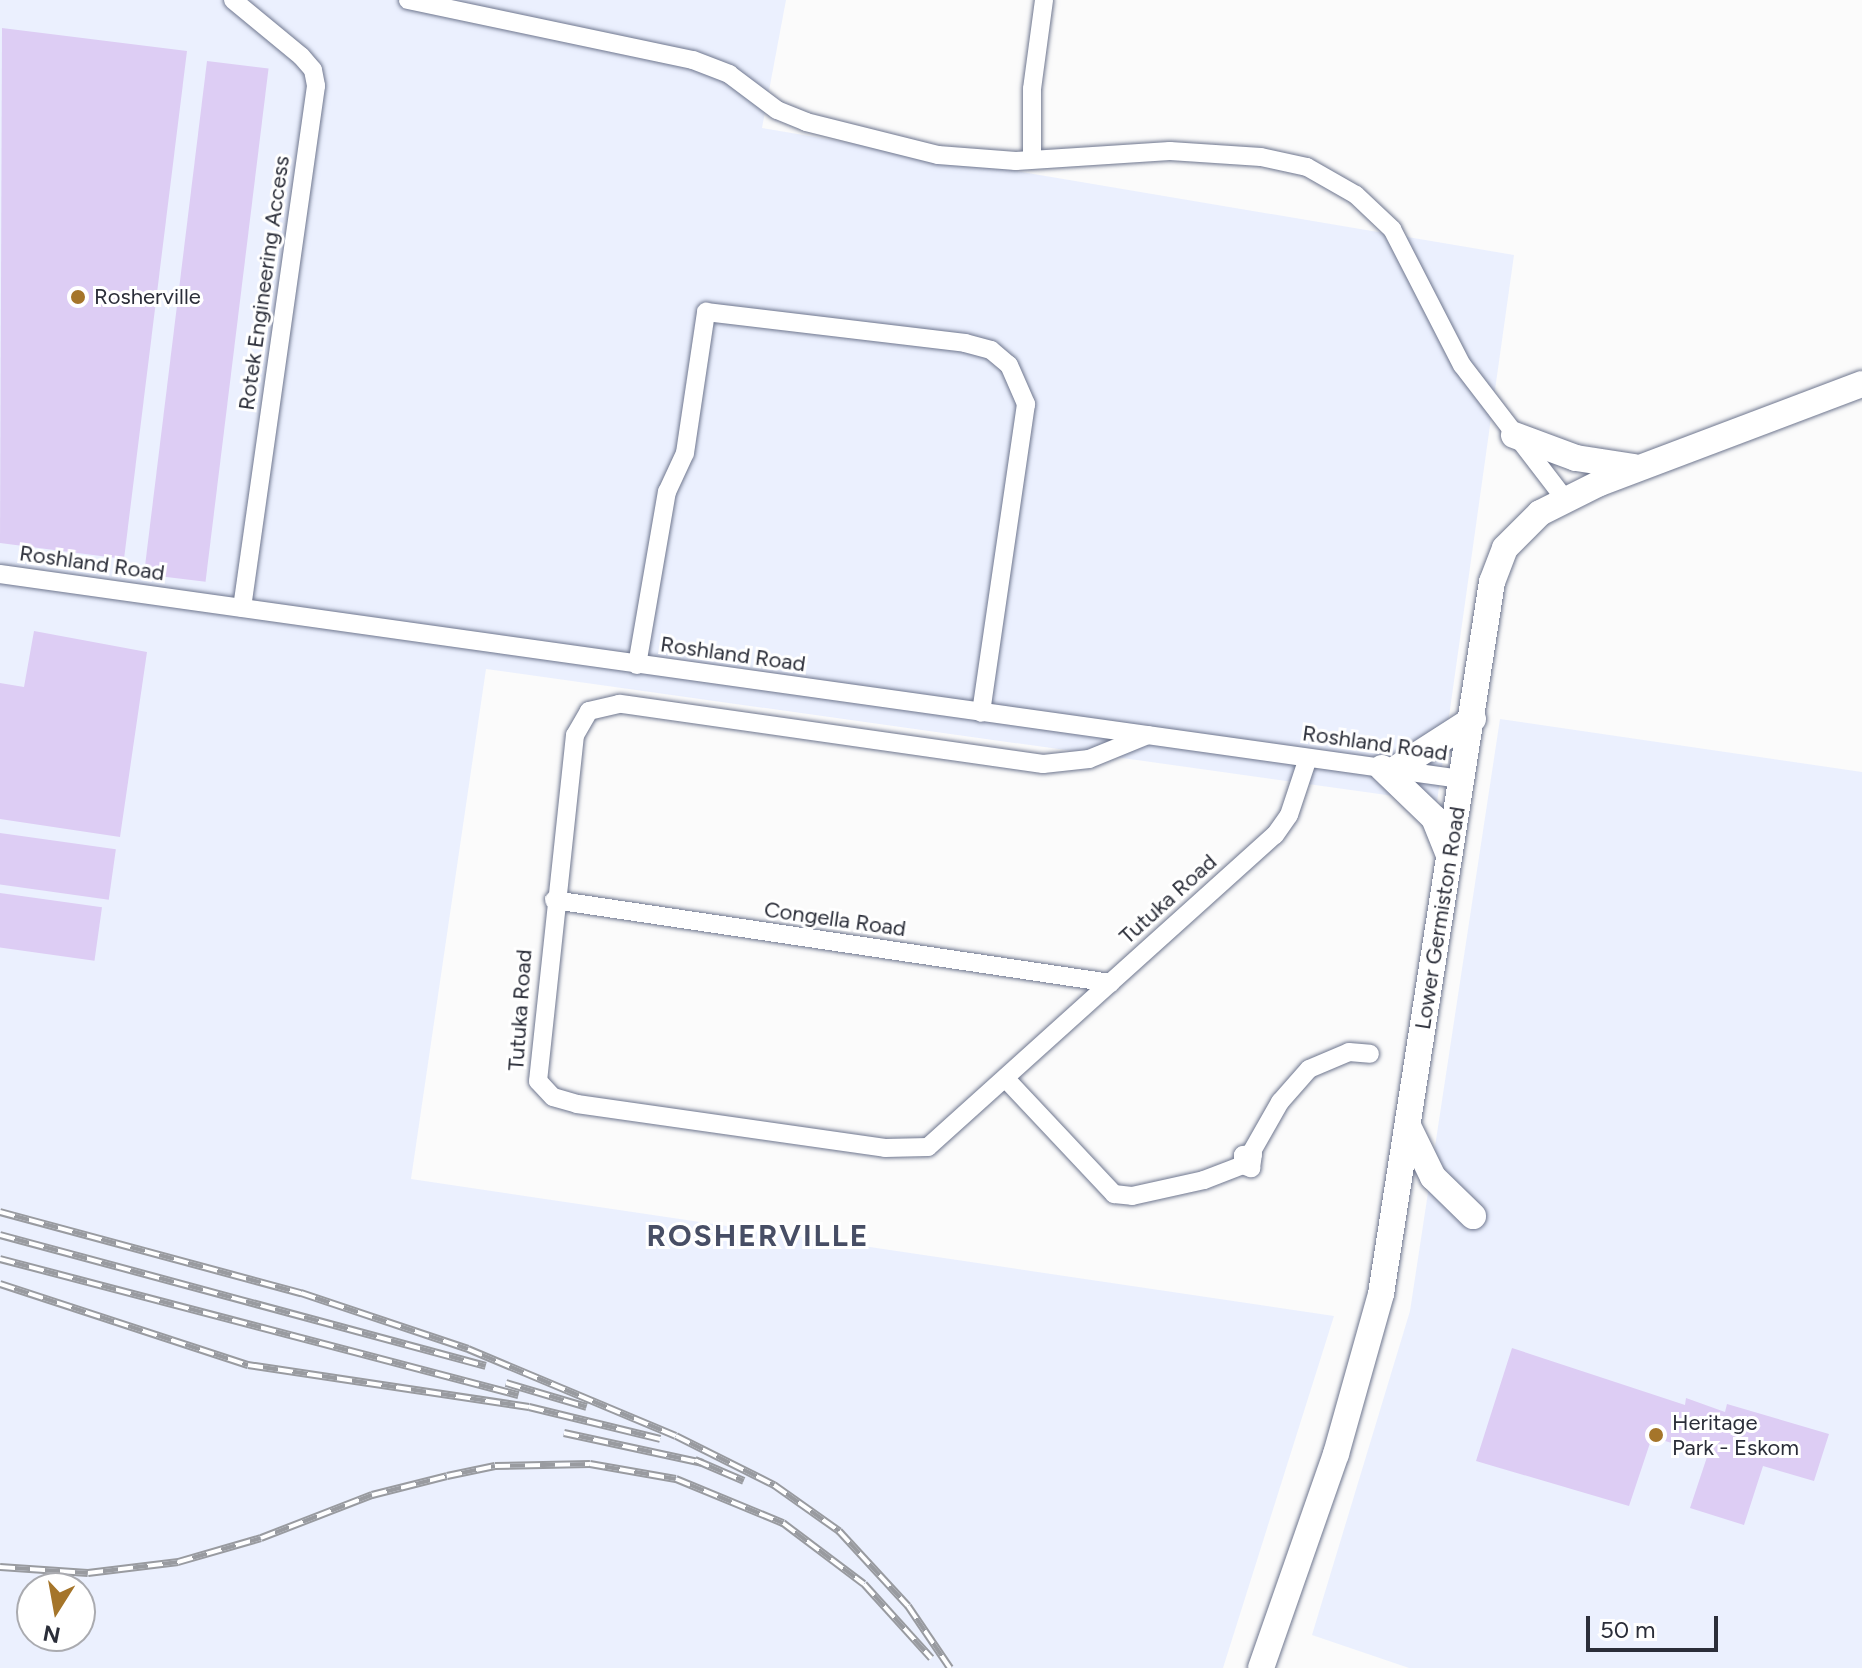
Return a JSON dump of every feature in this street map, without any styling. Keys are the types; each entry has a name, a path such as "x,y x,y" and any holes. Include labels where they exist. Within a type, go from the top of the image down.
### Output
{"street":[{"name":"Rotek Engineering Access","path":"230,0 301,56 313,70 316,86 242,608"},
{"path":"408,0 693,60 729,74 777,110 845,134 971,161 1204,152 1285,160 1335,179 1392,229 1462,365 1565,499"},
{"path":"1032,159 1032,89 1044,0"},
{"path":"637,665 667,492 685,453 706,312 965,343 991,350 1009,365 1026,404 981,713"},
{"name":"Lower Germiston Road","path":"1261,1668 1336,1454 1374,1323 1408,1126 1461,779 1499,564 1521,527 1565,499 1862,384"},
{"path":"1514,435 1576,458 1643,468"},
{"name":"Roshland Road","path":"0,574 1461,779"},
{"name":"Tutuka Road","path":"1148,735 1089,759 1043,764 608,703 580,720 575,735 535,1076 541,1086 563,1101 915,1150 940,1140 1284,825 1308,758"},
{"path":"1450,858 1434,818 1388,769 1473,719"},
{"name":"Congella Road","path":"554,900 1111,983"},
{"path":"1006,1079 1114,1194 1183,1185 1247,1159 1280,1102 1309,1069 1349,1052 1370,1054"},
{"path":"1408,1126 1433,1177 1473,1216"}],"shaded area":[{"name":"Rosherville","path":"0,0 786,0 762,128 1514,255 1437,802 486,669 411,1179 1334,1316 1223,1668 0,1668"},
{"path":"1500,719 1862,772 1862,1668 1409,1668 1312,1635 1410,1311"}],"building":[{"name":"Rosherville","path":"2,28 187,51 124,559 0,543"},
{"name":"Rosherville","path":"207,61 269,69 206,582 144,574"},
{"path":"34,631 147,652 120,837 0,819 0,683 24,687"},
{"path":"0,833 116,849 109,900 0,885"},
{"path":"0,893 102,907 94,961 0,948"},
{"name":"Heritage Park - Eskom","path":"1512,1348 1685,1405 1686,1398 1725,1412 1727,1404 1829,1434 1814,1481 1763,1466 1744,1525 1690,1508 1708,1454 1652,1437 1629,1506 1476,1461"}],"railway":[{"path":"0,1212 301,1293 468,1349 676,1436 774,1485 839,1531 908,1606 950,1668"},
{"path":"0,1235 486,1366"},
{"path":"0,1259 518,1395"},
{"path":"0,1284 248,1365 529,1407 660,1439"},
{"path":"506,1383 587,1407"},
{"path":"564,1433 703,1463"},
{"path":"695,1460 744,1481"},
{"path":"0,1567 88,1573 178,1562 261,1538 372,1495 447,1476 495,1466 590,1464 676,1479 783,1523 864,1584 931,1658"}],"place":[{"name":"Rosherville","path":"78,297"},
{"name":"Heritage Park - Eskom","path":"1656,1435"}],"district":[{"name":"ROSHERVILLE","path":"758,1236"}]}
